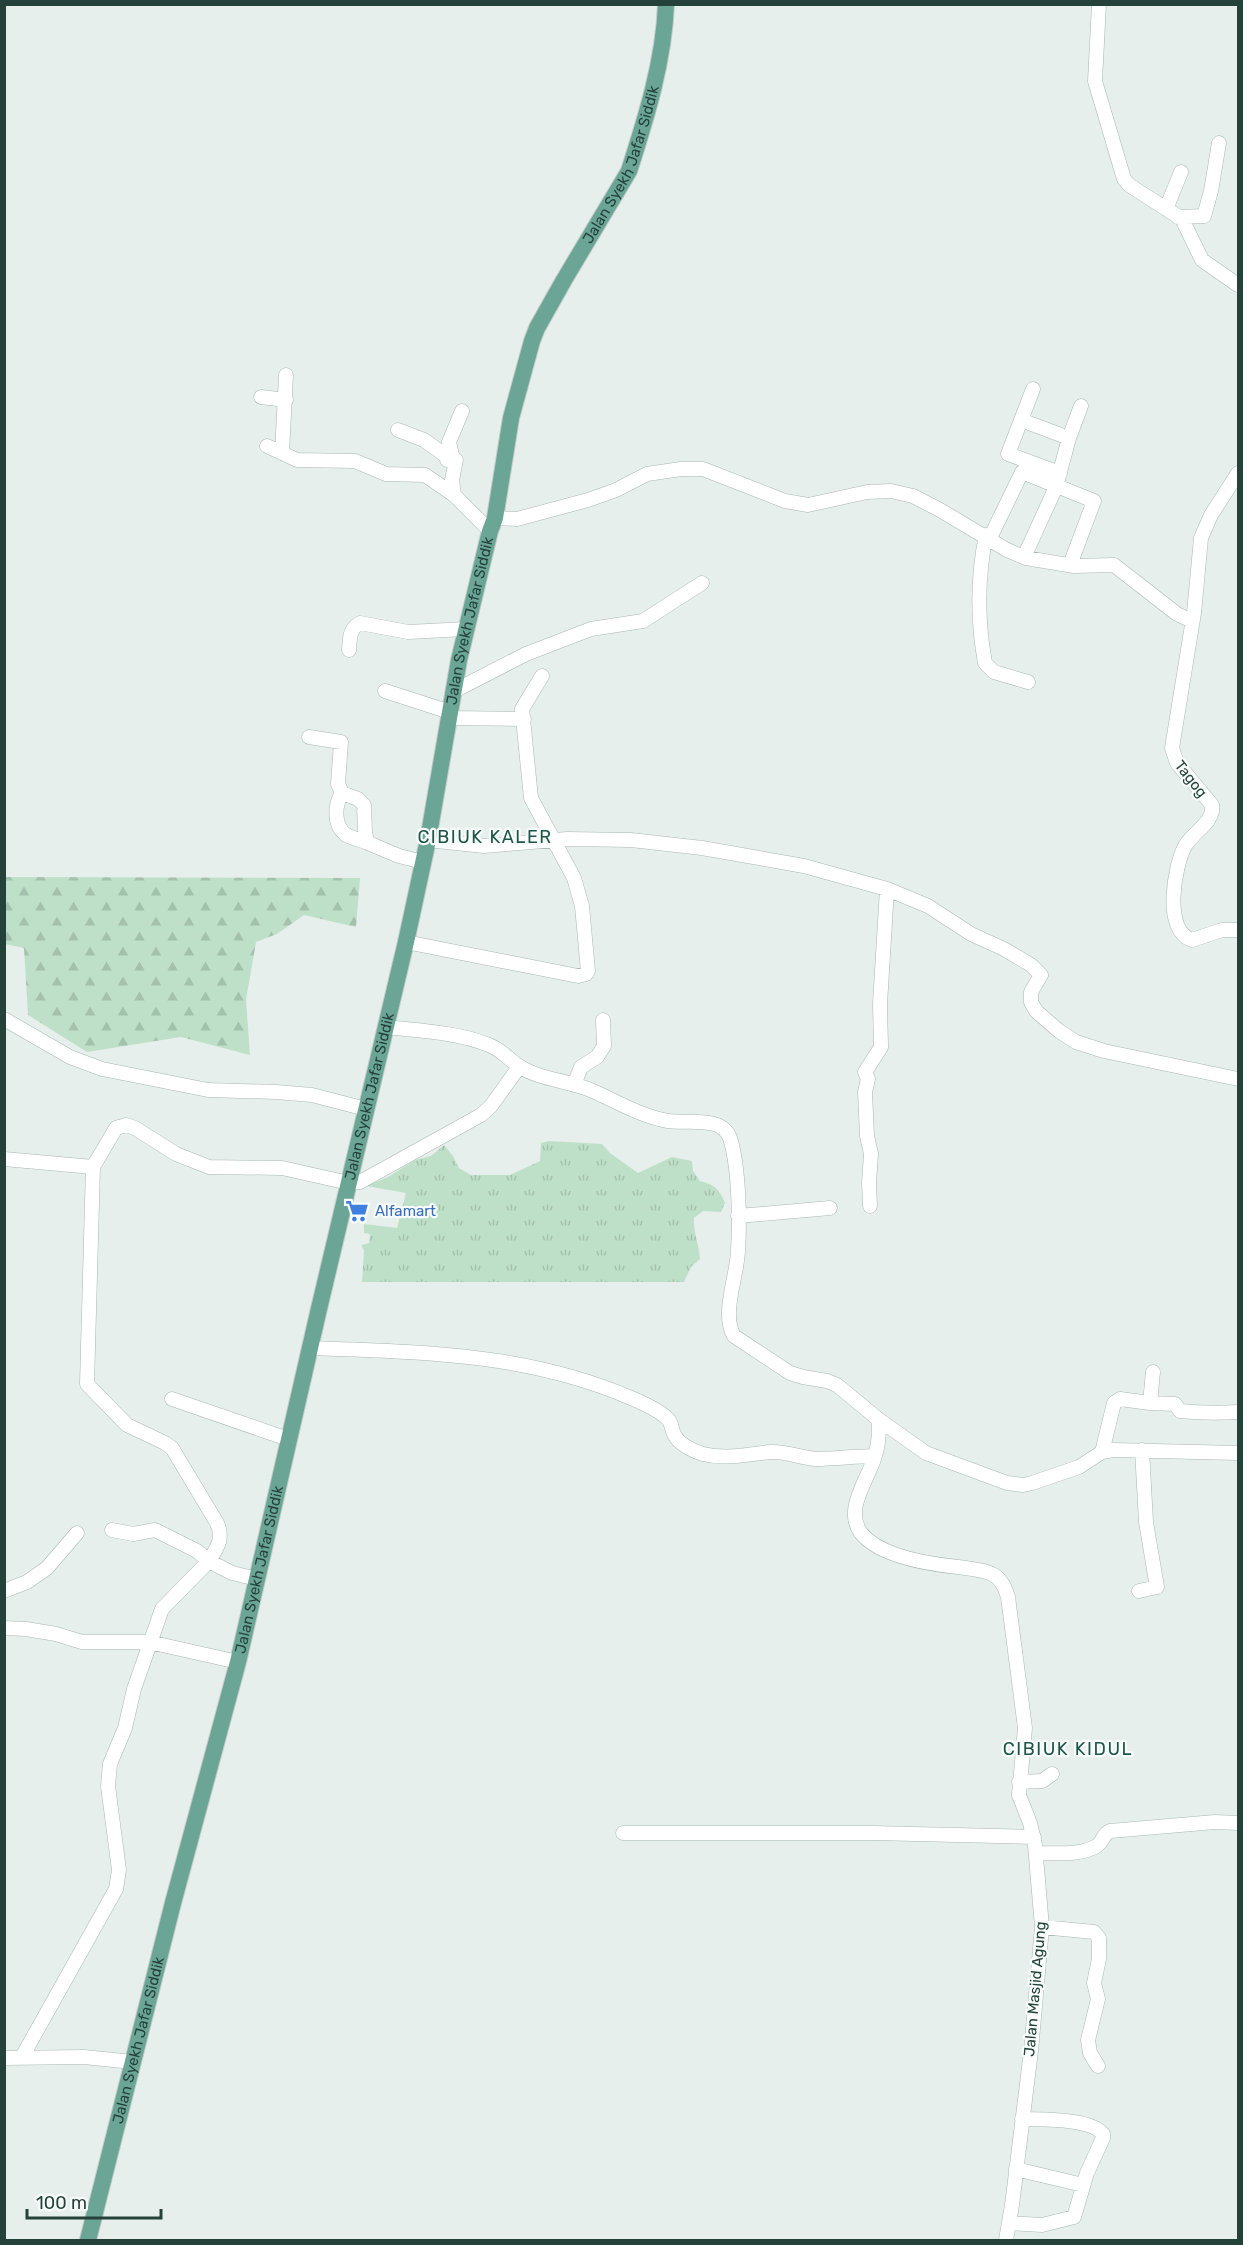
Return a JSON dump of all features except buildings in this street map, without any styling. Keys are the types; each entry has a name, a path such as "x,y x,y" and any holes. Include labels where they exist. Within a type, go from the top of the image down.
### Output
{"main road":[{"name":"Jalan Syekh Jafar Siddik","path":"88,2241 238,1662 288,1439 406,942 428,840 466,629 493,524 511,418 537,328 629,171 638,146 658,64 665,28 666,4"}],"street":[{"path":"1099,4 1095,81 1124,179 1129,185 1184,221 1202,260 1239,285"},
{"path":"1172,213 1197,218 1204,216 1219,143"},
{"path":"1172,213 1181,172"},
{"path":"282,453 286,375"},
{"path":"1033,389 1008,454 1060,473"},
{"path":"261,397 286,400"},
{"path":"1024,557 1056,487 1069,438 1081,406"},
{"path":"449,458 452,451 449,442 462,411"},
{"path":"1021,420 1069,438"},
{"path":"398,430 424,440 449,458 447,460 456,460 452,480 454,495"},
{"path":"267,447 301,460 361,462 386,474 425,475 493,524 588,500 616,490 647,474 692,468 713,472 785,501 808,505 867,492 903,493 940,510 1007,550 1024,557 1070,566 1109,565 1118,567 1177,614 1192,621 1203,529 1239,473"},
{"path":"1028,682 994,672 985,663 978,606 979,579 988,537 1022,472 1094,501 1070,566"},
{"path":"454,691 526,654 591,629 643,621 702,583"},
{"name":"Tagog","path":"1192,621 1172,752 1177,763 1213,809 1210,818 1190,839 1181,855 1173,909 1182,936 1192,940 1222,930 1239,930"},
{"path":"349,650 350,633 354,626 360,623 408,632 466,629"},
{"path":"406,942 578,976 586,974 589,967 580,895 555,840 532,802 522,709 543,676"},
{"path":"386,691 449,715 524,719"},
{"path":"309,737 341,742 338,784 342,793 358,799 364,805 368,843"},
{"path":"342,793 337,801 336,813 340,827 345,834 399,856 423,862"},
{"path":"428,840 484,846 555,840 631,840 702,848 804,866 887,889 928,906 971,934 1004,949 1039,971 1041,978 1031,992 1031,1002 1036,1011 1076,1042 1104,1051 1239,1079"},
{"path":"870,1206 871,1154 867,1136 865,1092 868,1079 865,1072 881,1047 880,1004 887,889"},
{"path":"4,1020 70,1057 102,1069 208,1090 312,1095 366,1109"},
{"path":"574,1085 581,1067 597,1057 604,1046 603,1020"},
{"path":"386,1027 472,1040 498,1049 519,1066 574,1085 649,1117 707,1123 722,1127 727,1131 731,1146 738,1216 737,1260 728,1317 730,1330 734,1336 790,1373 837,1385 878,1419 939,1460 1014,1485 1032,1483 1079,1467 1102,1452 1123,1449 1239,1454"},
{"path":"22,2057 116,1889 119,1870 112,1830 108,1774 125,1728 134,1689 149,1642 162,1609 209,1561 220,1541 220,1529 174,1452 165,1443 127,1425 87,1384 93,1167 116,1128 126,1125 135,1128 176,1154 203,1165 282,1168 349,1183 366,1179 481,1115 491,1106 519,1066"},
{"path":"4,1159 93,1167"},
{"path":"738,1216 830,1208"},
{"path":"310,1348 478,1357 556,1371 631,1398 657,1411 668,1418 675,1436 684,1445 719,1457 734,1458 772,1452 817,1459 875,1456"},
{"path":"1149,1403 1153,1372"},
{"path":"172,1399 288,1439"},
{"path":"1102,1452 1113,1403 1120,1399 1175,1404 1180,1411 1189,1412 1210,1414 1239,1412"},
{"name":"Jalan Masjid Agung","path":"878,1419 875,1456 855,1508 857,1526 866,1539 885,1551 917,1560 976,1569 995,1575 1003,1582 1008,1597 1024,1715 1024,1750 1019,1782 1020,1800 1034,1837 1042,1927 1037,1996 1006,2241"},
{"path":"1139,1591 1157,1587 1146,1522 1142,1450"},
{"path":"112,1530 133,1534 156,1530 231,1573 256,1579"},
{"path":"4,1591 27,1582 48,1568 77,1533"},
{"path":"4,1628 56,1634 82,1642 149,1642 238,1662"},
{"path":"1019,1782 1042,1781 1052,1774"},
{"path":"1036,1853 1084,1851 1099,1844 1105,1834 1110,1831 1215,1822 1239,1823"},
{"path":"623,1833 811,1835 873,1833 1034,1837"},
{"path":"1042,1927 1094,1932 1099,1938 1099,1959 1094,1983 1098,1999 1088,2040 1090,2053 1098,2066"},
{"path":"4,2058 84,2057 133,2062"},
{"path":"1009,2223 1042,2225 1074,2217 1083,2185 1103,2138 1102,2131 1083,2123 1022,2119"},
{"path":"1016,2169 1083,2185"}],"green space":[{"path":"4,877 360,878 356,927 304,915 277,934 256,942 246,1000 250,1055 181,1037 87,1052 28,1015 24,948 5,944"},
{"path":"549,1141 602,1144 610,1153 638,1173 672,1157 692,1161 693,1171 700,1181 716,1188 725,1203 721,1212 703,1211 694,1218 700,1259 691,1267 684,1282 362,1282 364,1250 361,1245 369,1243 370,1234 364,1233 364,1224 397,1228 406,1193 366,1186 388,1177 415,1160 431,1156 444,1145 459,1168 471,1175 510,1175 540,1161 541,1143"}],"place":[{"name":"Alfamart","path":"357,1211"}],"district":[{"name":"CIBIUK KALER","path":"485,837"},
{"name":"CIBIUK KIDUL","path":"1068,1749"}]}
